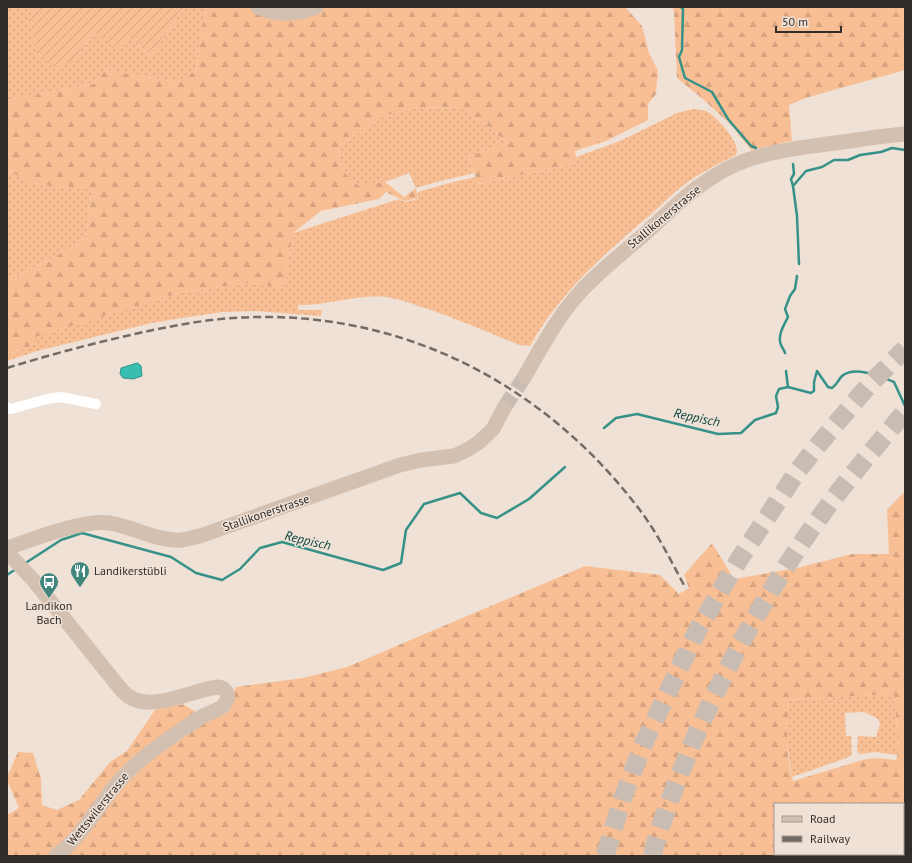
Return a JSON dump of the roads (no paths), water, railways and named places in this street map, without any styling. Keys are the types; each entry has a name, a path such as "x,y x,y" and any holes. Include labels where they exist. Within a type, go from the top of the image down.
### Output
{"street":[{"path":"258,7 268,12 280,14 300,12 316,7"},
{"name":"Stallikonerstrasse","path":"525,376 552,329 581,292 595,277 686,196 717,175 733,166 766,154 905,134"},
{"path":"7,407 11,409 61,396 96,404"},
{"name":"Stallikonerstrasse","path":"7,548 82,524 96,523 111,523 170,539 181,540 200,536 406,463 454,456 478,443 493,429 504,408"},
{"name":"Wettswilerstrasse","path":"16,561 115,682 129,696 140,701 154,702 218,687 224,689 228,697 223,707 188,725 139,762 114,787 80,834 56,856"}],"water":[{"path":"137,363 141,366 142,376 133,379 123,378 120,374 121,368"}],"waterway":[{"path":"681,7 683,9 682,50 679,57 685,78 712,92 728,119 751,146 756,148"},
{"path":"799,264 797,216 793,186 806,171 822,167 834,160 848,160 860,155 881,152 892,148 905,150"},
{"path":"793,164 794,174 791,179 793,186"},
{"path":"785,353 781,346 780,334 788,317 785,309 790,296 795,289 797,276"},
{"path":"786,371 788,387"},
{"name":"Reppisch","path":"604,428 616,418 637,414 718,434 741,433 755,420 776,413 778,407 776,396 779,389 788,387 811,393 814,391 814,382 817,371 828,387 832,388 842,376 847,373 861,372 882,377 894,382 905,406"},
{"name":"Reppisch","path":"24,564 61,540 82,533 171,557 196,573 222,580 240,569 260,548 282,542 383,570 401,563 406,530 424,504 460,493 481,513 497,518 529,499 565,467"},
{"name":"Reppisch","path":"7,575 16,569"}],"tunnel":[{"path":"605,856 623,797 642,747 697,631 740,558 797,472 818,445 868,386 905,349"},
{"path":"504,408 525,376"},
{"path":"652,856 665,813 693,742 723,677 740,645 795,552 837,494 905,412"}],"railway":[{"path":"7,368 111,339 143,332 192,323 242,317 315,320 369,329 421,344 470,366 517,393 560,426 600,463 636,505 668,555 685,587"}],"place":[{"name":"Landikerstübli","path":"80,588"},
{"name":"Landikon Bach","path":"49,599"}]}
